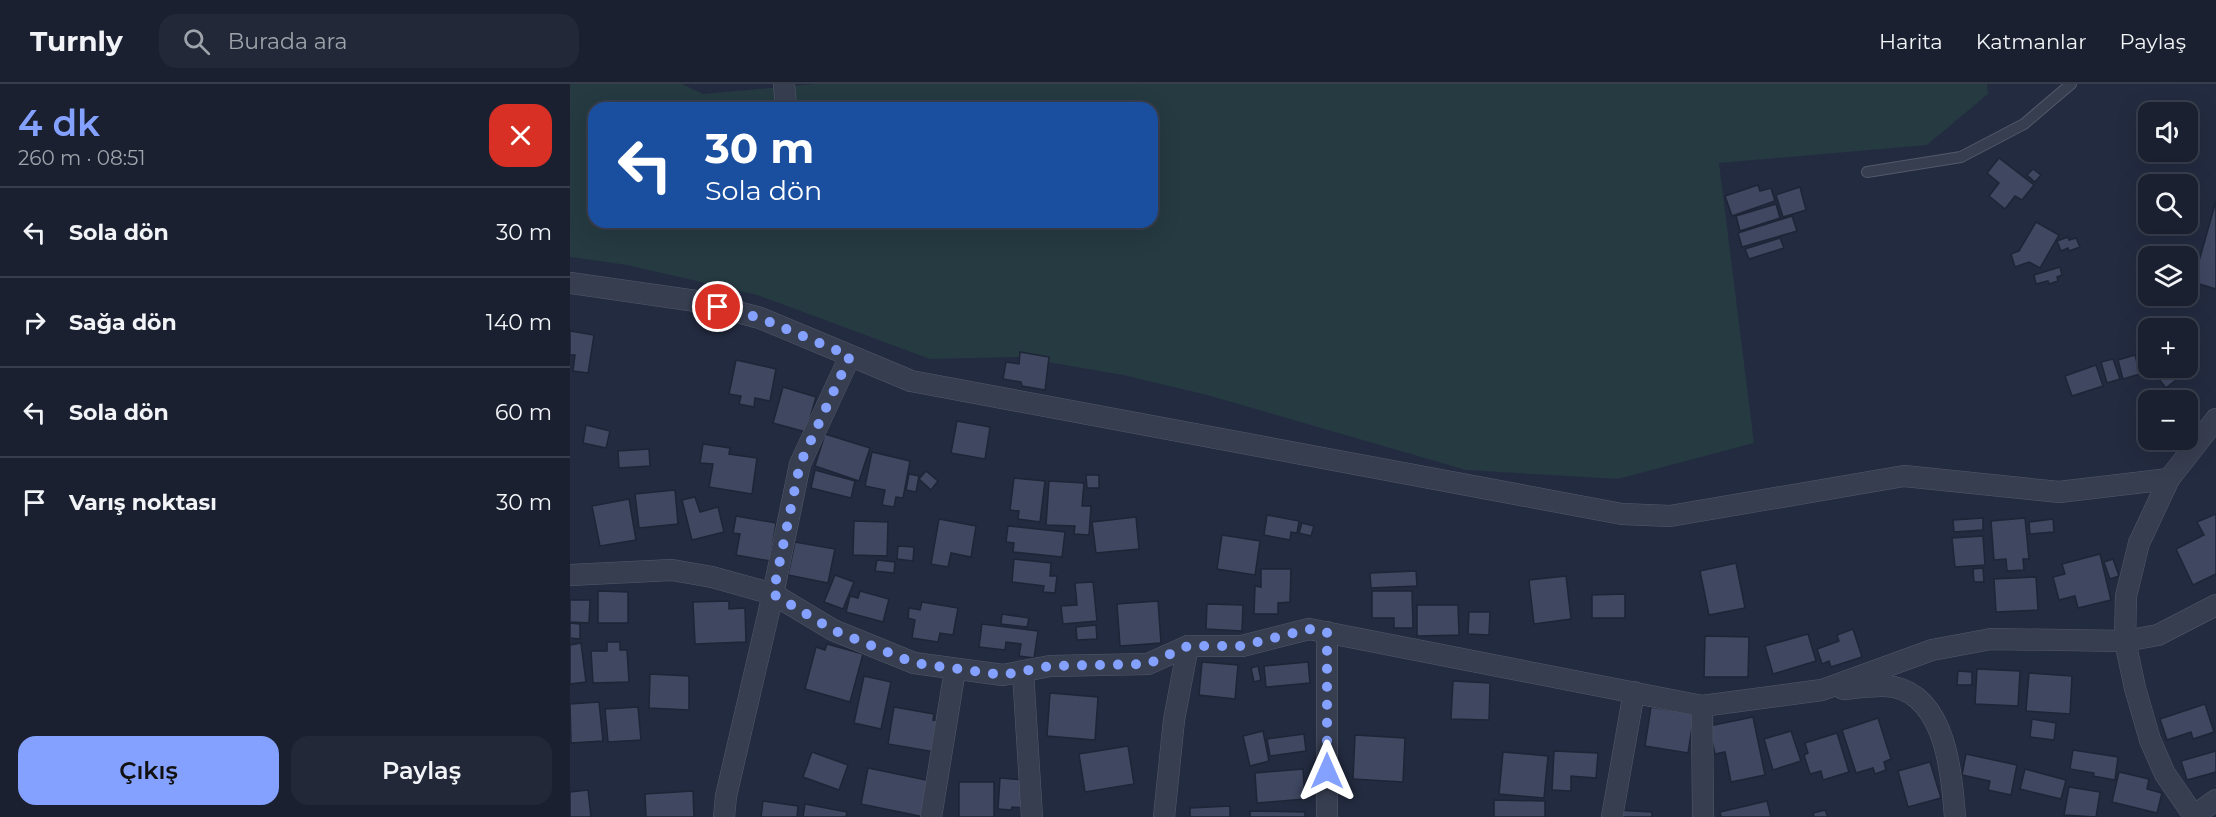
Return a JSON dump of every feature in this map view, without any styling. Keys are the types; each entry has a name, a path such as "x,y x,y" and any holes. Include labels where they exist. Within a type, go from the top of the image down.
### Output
{"street":[{"path":"784,84 786,102"},
{"path":"570,283 696,301 760,318 911,381 1622,514 1670,516 1904,476 2059,492 2169,478"},
{"path":"724,817 726,796 773,594 800,464 850,356"},
{"path":"2216,419 2169,478 2139,543 2126,596 2125,641 2135,688 2150,740 2165,774 2193,817 2216,800"},
{"path":"570,575 672,570 712,577 773,594 833,630 914,663 1003,675 1050,666 1148,664 1188,646 1242,646 1309,629 1702,706 1822,690 1893,687 1908,693 1922,704 1936,722 1952,778 1955,817"},
{"path":"1822,690 1932,650 1991,639 2125,641 2158,635 2216,605"},
{"path":"1327,632 1327,817"},
{"path":"1164,817 1174,720 1188,646"},
{"path":"931,817 955,670"},
{"path":"1023,672 1032,817"},
{"path":"1612,817 1634,692"},
{"path":"1702,706 1703,817"}],"lane":[{"path":"1867,172 1960,157 2024,124 2071,84"}],"shaded area":[{"path":"570,84 682,84 703,94 815,84 1987,84 1988,94 1927,145 1719,163 1754,443 1618,479 1466,470 1207,395 1123,375 1018,357 930,359 757,295 627,265 570,257"}],"building":[{"path":"1999,158 2034,185 2022,200 2015,196 2005,209 1989,196 1999,183 1987,173"},
{"path":"2033,169 2041,175 2035,182 2027,175"},
{"path":"1758,185 1760,191 1771,188 1775,201 1732,216 1725,196"},
{"path":"1800,187 1806,210 1783,217 1776,195"},
{"path":"2216,201 2216,289 2198,284 2198,264"},
{"path":"1776,204 1780,218 1740,231 1736,216"},
{"path":"1792,216 1797,231 1742,247 1738,233"},
{"path":"2036,222 2059,235 2040,268 2029,262 2015,267 2011,254 2019,251"},
{"path":"2068,237 2069,240 2076,238 2080,247 2061,251 2057,241"},
{"path":"1780,238 1784,248 1749,259 1745,249"},
{"path":"2060,267 2062,275 2057,277 2058,281 2036,284 2034,275"},
{"path":"570,331 594,335 588,373 573,371 575,355 570,355"},
{"path":"1020,352 1049,357 1045,390 1022,386 1021,382 1003,379 1006,362 1019,364"},
{"path":"2135,355 2138,375 2123,379 2118,360"},
{"path":"2113,359 2120,379 2107,383 2101,362"},
{"path":"736,360 776,369 770,401 755,398 754,407 739,404 741,396 729,394"},
{"path":"2096,365 2103,386 2072,396 2065,376"},
{"path":"2158,378 2178,378 2166,388"},
{"path":"783,387 816,397 806,432 773,423"},
{"path":"957,421 990,427 985,459 951,453"},
{"path":"586,425 610,431 606,448 583,443"},
{"path":"825,434 870,448 859,481 815,466"},
{"path":"703,444 730,448 729,454 757,458 752,494 709,487 713,464 700,463"},
{"path":"649,449 650,466 619,468 618,451"},
{"path":"872,452 910,461 903,498 896,497 894,507 882,505 885,490 865,486"},
{"path":"815,470 855,481 851,498 811,488"},
{"path":"926,471 938,481 931,490 919,479"},
{"path":"909,474 919,476 916,492 906,490"},
{"path":"1086,475 1099,475 1099,488 1087,488"},
{"path":"1014,478 1045,481 1040,522 1018,519 1019,511 1010,510"},
{"path":"1049,481 1084,483 1082,506 1091,506 1089,535 1074,534 1075,526 1046,525"},
{"path":"675,490 678,524 639,528 635,494"},
{"path":"695,497 700,512 718,507 724,532 692,540 682,500"},
{"path":"629,499 636,540 600,546 592,506"},
{"path":"2216,514 2216,574 2193,585 2176,549 2204,535 2197,522"},
{"path":"1267,515 1299,521 1297,533 1291,532 1290,540 1264,535"},
{"path":"736,516 776,523 770,561 736,555 740,534 733,533"},
{"path":"1136,517 1139,549 1096,553 1092,522"},
{"path":"1983,518 1983,530 1954,532 1953,520"},
{"path":"2025,518 2029,559 2023,559 2024,570 2007,571 2006,559 1994,560 1991,521"},
{"path":"939,519 976,526 971,557 951,553 948,567 931,564"},
{"path":"2053,519 2054,532 2030,534 2029,522"},
{"path":"854,521 888,522 887,556 853,555"},
{"path":"1302,523 1314,526 1311,536 1299,533"},
{"path":"1008,526 1065,532 1062,557 1013,552 1014,543 1006,542"},
{"path":"1222,535 1260,541 1255,575 1217,569"},
{"path":"1983,536 1985,565 1955,567 1952,538"},
{"path":"795,542 835,549 828,583 788,575"},
{"path":"898,546 914,547 913,561 897,559"},
{"path":"2100,554 2111,600 2078,608 2075,596 2059,600 2053,577 2065,574 2062,564"},
{"path":"1014,559 1051,563 1050,576 1057,576 1055,593 1043,592 1044,586 1012,582"},
{"path":"2113,559 2119,576 2110,579 2104,562"},
{"path":"877,560 895,562 894,573 875,571"},
{"path":"1736,563 1745,608 1709,615 1700,571"},
{"path":"1983,568 1984,582 1974,582 1973,569"},
{"path":"1261,569 1291,569 1290,602 1278,603 1278,614 1254,614 1255,586 1261,587"},
{"path":"1416,571 1417,586 1371,588 1370,573"},
{"path":"835,575 854,582 843,609 824,602"},
{"path":"1566,576 1571,619 1534,624 1529,580"},
{"path":"2036,577 2038,610 1996,612 1994,579"},
{"path":"1093,582 1097,621 1063,624 1061,606 1077,605 1075,583"},
{"path":"598,591 628,592 628,623 598,623"},
{"path":"860,591 889,599 883,622 846,612 850,596 858,598"},
{"path":"1372,591 1412,591 1413,628 1394,628 1394,618 1372,618"},
{"path":"1625,594 1625,618 1592,618 1592,595"},
{"path":"570,600 590,600 589,623 570,622"},
{"path":"729,601 729,609 745,608 746,642 695,644 693,602"},
{"path":"1158,601 1161,643 1120,646 1117,604"},
{"path":"922,602 958,608 953,635 940,633 938,642 912,638 915,620 908,618 909,608 920,610"},
{"path":"1207,604 1243,605 1242,631 1206,629"},
{"path":"1417,605 1458,605 1459,635 1417,636"},
{"path":"1469,612 1490,612 1489,635 1468,634"},
{"path":"1002,614 1029,618 1027,627 1001,624"},
{"path":"570,623 580,624 580,639 570,638"},
{"path":"982,624 1038,631 1034,658 1019,656 1021,644 1006,642 1005,650 979,647"},
{"path":"1096,625 1097,639 1077,640 1076,627"},
{"path":"1853,629 1862,657 1831,667 1829,661 1822,664 1817,649 1839,641 1837,635"},
{"path":"1808,634 1816,661 1773,674 1765,646"},
{"path":"1705,636 1749,637 1748,677 1704,677"},
{"path":"607,642 620,642 620,650 627,650 629,682 593,683 591,651 607,651"},
{"path":"581,643 586,682 570,684 570,645"},
{"path":"827,644 863,654 850,702 805,689 816,647 825,650"},
{"path":"1202,662 1238,665 1235,699 1199,695"},
{"path":"1308,662 1310,683 1266,687 1264,666"},
{"path":"1258,666 1261,680 1254,682 1251,668"},
{"path":"1977,669 2020,671 2018,706 1975,704"},
{"path":"1958,671 1972,672 1972,685 1957,685"},
{"path":"2029,673 2072,676 2070,714 2026,711"},
{"path":"650,674 689,676 689,710 649,708"},
{"path":"864,676 891,682 881,729 854,723"},
{"path":"1453,681 1490,683 1489,720 1451,719"},
{"path":"1050,693 1098,697 1095,740 1047,736"},
{"path":"599,702 603,741 571,743 570,704"},
{"path":"2205,704 2214,732 2193,739 2191,732 2167,740 2160,719"},
{"path":"638,707 641,740 608,742 605,709"},
{"path":"894,707 934,714 933,720 941,721 935,752 888,744"},
{"path":"1651,707 1694,714 1688,753 1645,746"},
{"path":"1753,717 1765,775 1731,782 1725,752 1715,754 1709,726"},
{"path":"1878,718 1891,759 1884,762 1886,770 1875,774 1873,768 1856,773 1842,730"},
{"path":"2032,719 2056,723 2054,740 2030,737"},
{"path":"1263,731 1269,761 1250,766 1243,736"},
{"path":"1791,731 1801,761 1773,770 1764,739"},
{"path":"1837,733 1849,772 1823,780 1821,771 1810,774 1804,755 1808,753 1805,743"},
{"path":"1304,734 1306,751 1270,756 1267,739"},
{"path":"1355,735 1405,738 1403,782 1353,779"},
{"path":"1128,746 1134,784 1085,792 1079,754"},
{"path":"2073,750 2118,757 2115,780 2093,776 2094,773 2070,769"},
{"path":"1554,751 1598,753 1596,778 1571,776 1571,791 1552,790"},
{"path":"2216,751 2216,772 2187,780 2181,761"},
{"path":"812,752 848,765 839,790 803,777"},
{"path":"1503,752 1548,756 1544,798 1499,794"},
{"path":"1966,754 2017,765 2011,795 1988,790 1990,781 1962,775"},
{"path":"1930,762 1941,798 1908,807 1898,771"},
{"path":"868,768 931,781 924,817 861,804"},
{"path":"1303,769 1305,799 1257,803 1255,773"},
{"path":"2025,769 2066,780 2061,799 2020,789"},
{"path":"2119,772 2149,779 2147,789 2162,793 2157,813 2112,802"},
{"path":"1000,778 1025,780 1023,808 998,809"},
{"path":"959,782 994,782 994,817 959,817"},
{"path":"2069,787 2100,792 2096,817 2064,815"},
{"path":"588,790 591,817 570,817 570,792"},
{"path":"693,791 694,817 646,817 645,794"},
{"path":"1494,800 1545,801 1545,817 1494,817"},
{"path":"763,801 798,806 797,817 761,817"},
{"path":"1767,801 1771,817 1721,817 1720,812"},
{"path":"805,804 847,812 846,817 803,817"},
{"path":"1230,806 1230,817 1190,817 1190,808"},
{"path":"1617,810 1652,812 1652,817 1617,817"},
{"path":"1825,810 1828,817 1814,817 1813,813"},
{"path":"1250,811 1305,812 1305,817 1250,817"}],"route":[{"path":"718,307 760,318 850,356 800,464 773,594 833,630 914,663 1003,675 1050,666 1148,664 1188,646 1242,646 1309,629 1327,632 1327,771"}]}
